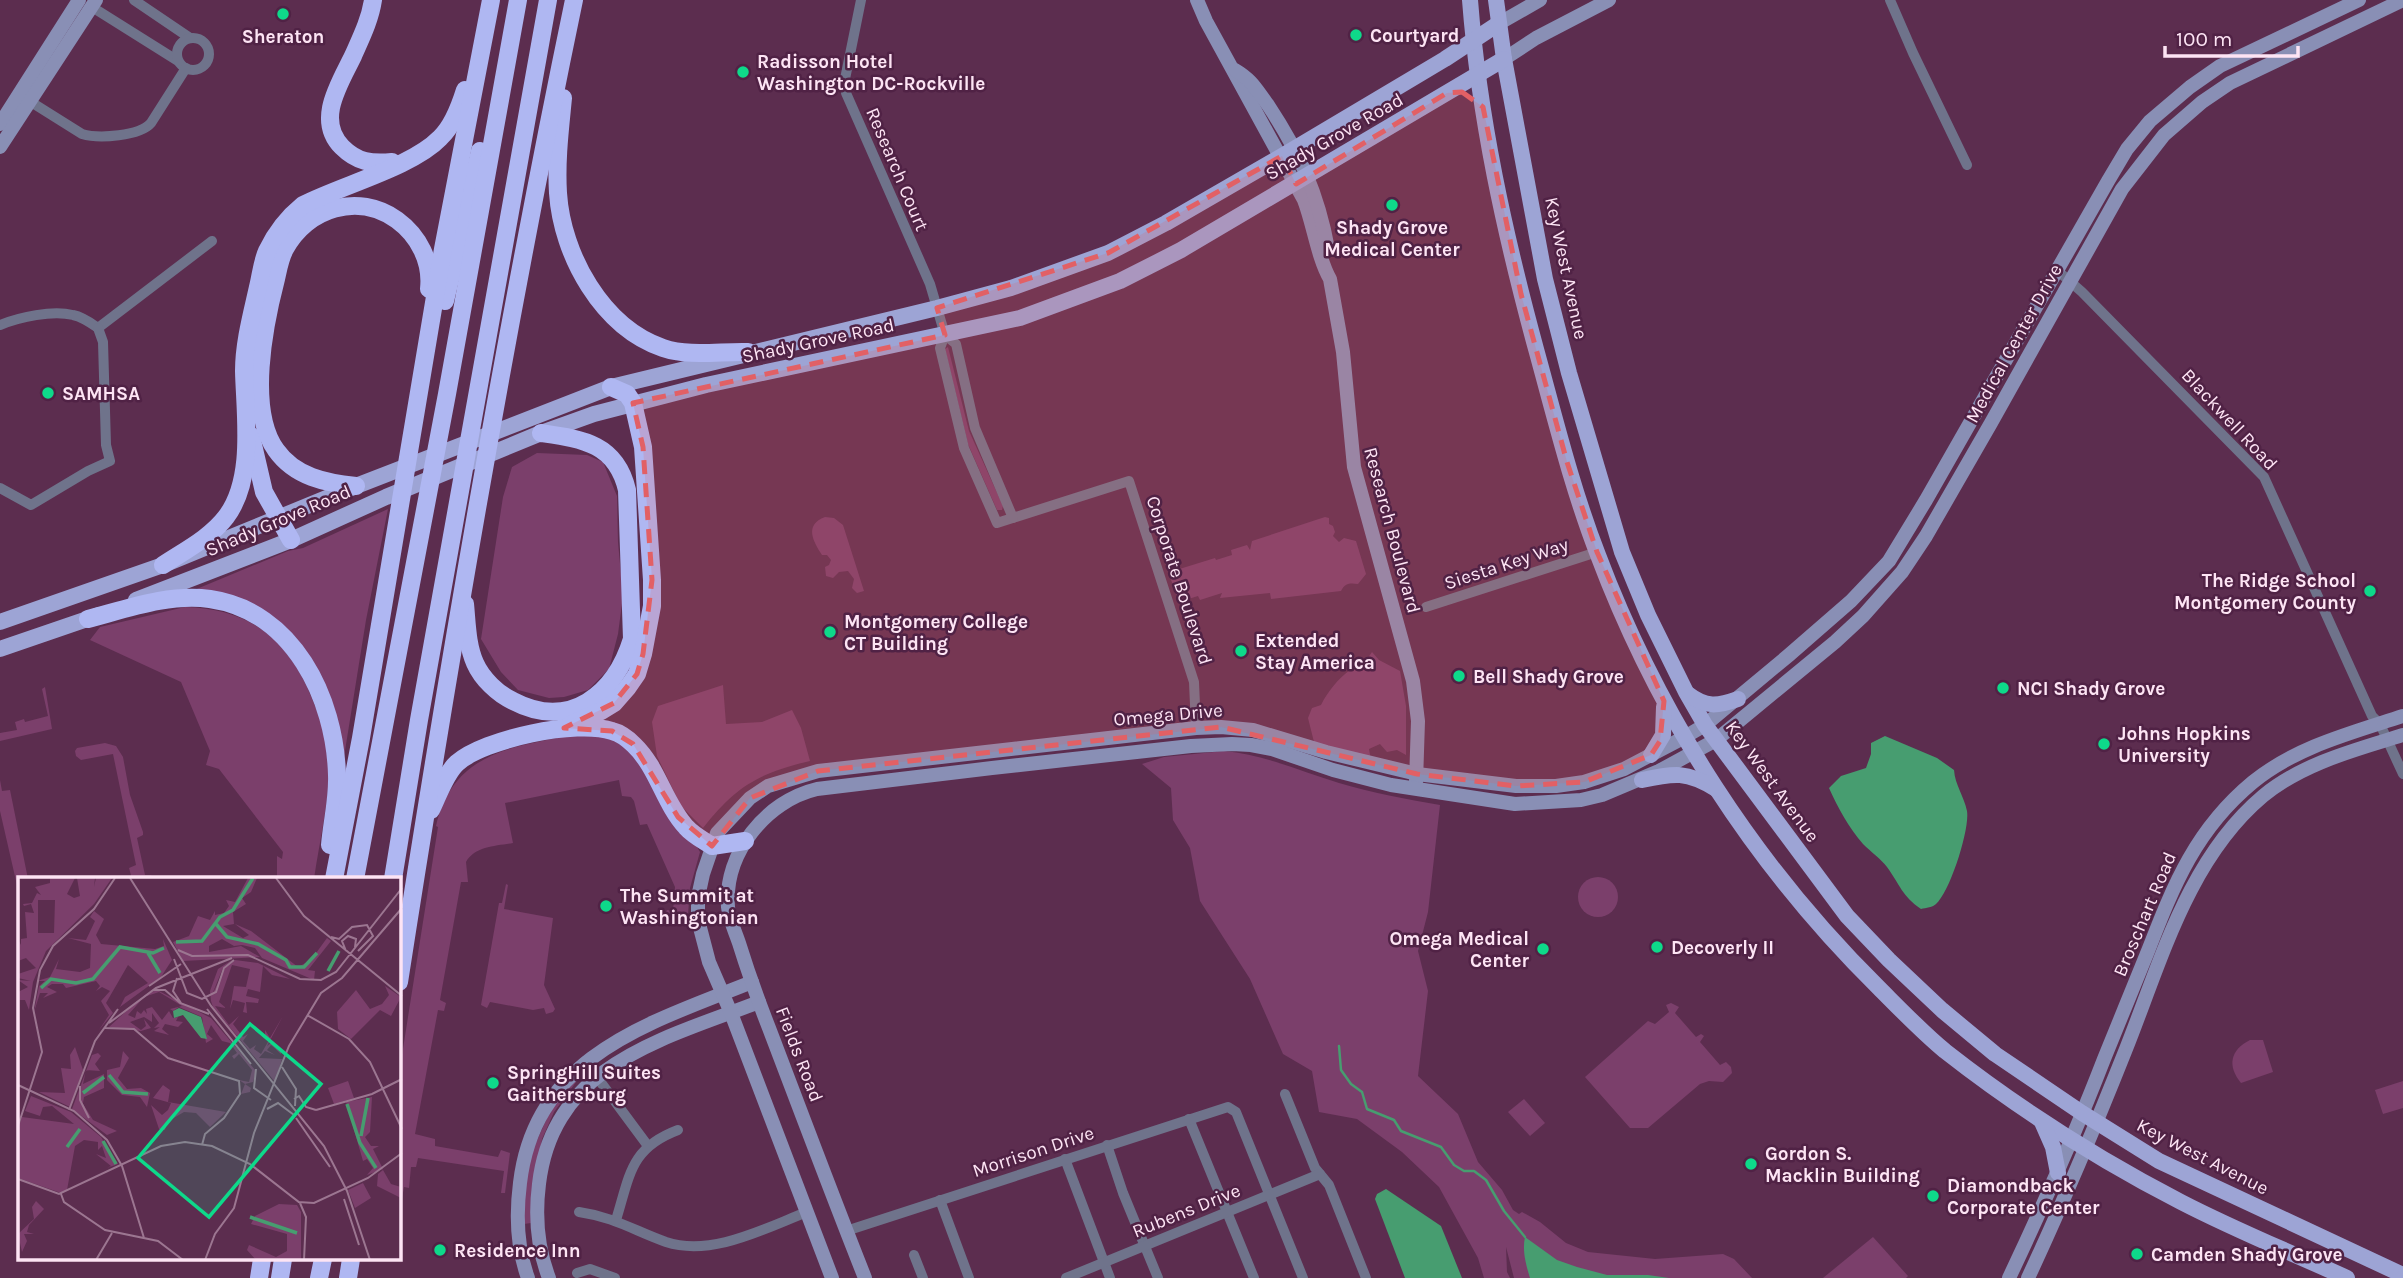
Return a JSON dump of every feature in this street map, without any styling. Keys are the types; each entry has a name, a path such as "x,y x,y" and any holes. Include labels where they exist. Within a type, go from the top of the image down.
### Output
{"highway":[{"path":"373,0 370,18 335,91 330,117 338,143 351,155 362,161 378,163 406,161"},
{"path":"291,540 264,492 248,423 244,368 248,331 266,253 288,217 303,205 406,161 441,138 456,116 464,93 483,0"},
{"path":"334,877 443,249 491,0"},
{"path":"393,877 421,707 548,0"},
{"path":"420,382 430,369 471,185 517,4"},
{"path":"355,877 447,394 517,4"},
{"path":"572,7 557,166 558,196 566,237 586,281 626,327 648,342 675,351 748,352"},
{"path":"401,969 463,582 536,181 572,7"},
{"path":"356,486 322,481 302,473 276,450 263,420 262,336 283,251 299,227 326,212 349,205 369,206 391,215 407,227 418,241 428,266 426,348"},
{"path":"564,728 614,703 637,674 652,606 643,447 633,403 627,394 611,387"},
{"path":"163,565 200,541 228,515 237,496 243,471 248,423"},
{"path":"463,582 469,645 476,665 490,684 506,698 526,709 549,713 576,709 593,700 611,683 625,661 632,639 627,490 624,476 616,463 600,447 576,438 541,433"},
{"path":"88,619 164,601 207,598 237,605 255,614 284,636 303,659 323,700 334,740 337,778 327,877"},
{"path":"424,823 454,766 470,753 490,744 564,728 598,728 612,731 633,744 643,755 687,829 712,846 745,841"},
{"path":"258,1278 262,1260"},
{"path":"280,1278 284,1260"},
{"path":"319,1278 323,1260"},
{"path":"337,1278 340,1260"},
{"path":"348,1278 351,1260"}],"main road":[{"path":"1469,0 1491,158 1521,293 1567,462 1597,552 1618,605 1664,701 1693,754 1747,833 1818,924 1942,1049 2086,1150 2184,1204 2347,1278"},
{"name":"Key West Avenue","path":"1496,0 1504,59 1545,279 1569,373 1622,552 1648,615 1686,692 1716,740 1847,916 1889,960 1972,1036 2082,1113 2159,1161 2403,1275"},
{"name":"Shady Grove Road","path":"0,622 163,565 356,486 611,387 937,308 1011,288 1108,253 1166,223 1288,152 1498,24"},
{"name":"Shady Grove Road","path":"0,649 88,619 291,540 386,497 541,433 633,403 706,385 1020,318 1120,281 1181,250 1504,59"},
{"path":"1447,93 1462,92 1470,95 1483,107"},
{"path":"1686,692 1705,705 1721,705 1738,699"},
{"path":"1651,755 1663,734 1664,701"},
{"path":"1642,780 1682,774 1703,781 1718,790"},
{"path":"2041,1120 2053,1147 2058,1173"}],"street":[{"path":"134,0 190,38"},
{"name":"Research Court","path":"861,0 845,79 846,93 930,284 937,308"},
{"name":"Research Boulevard","path":"1197,0 1234,69 1251,79 1285,130 1288,152 1302,179 1325,270 1330,279 1343,352 1354,467 1413,681 1418,721 1415,790"},
{"name":"Shady Grove Road","path":"1498,24 1541,0"},
{"name":"Shady Grove Road","path":"1504,59 1536,37 1609,0"},
{"path":"1890,0 1967,165"},
{"name":"Medical Center Drive","path":"1684,738 1706,725 1738,699 1852,601 1889,561 2127,149 2150,121 2220,66 2359,0"},
{"name":"Medical Center Drive","path":"1693,754 1716,740 1835,642 1863,616 1902,572 1926,536 2122,189 2164,135 2202,102 2230,83 2403,1"},
{"path":"31,102 90,137 138,133 151,123 182,64 178,46 190,38 205,43 209,53 206,64 197,69 182,64 87,2"},
{"path":"0,147 31,102 87,2"},
{"path":"0,124 87,2"},
{"path":"98,328 212,241"},
{"name":"Blackwell Road","path":"2058,271 2264,477 2372,716 2380,724 2403,774"},
{"name":"Corporate Boulevard","path":"937,308 944,335 940,348 964,448 997,523 1129,481 1191,673 1196,704 1196,728"},
{"path":"0,325 9,321 59,314 74,315 98,328 103,342 106,445 110,461 31,505 0,488"},
{"name":"Corporate Boulevard","path":"944,335 956,344 975,428 1013,519"},
{"name":"Siesta Key Way","path":"1426,607 1597,552"},
{"name":"Broschart Road","path":"2009,1278 2072,1141 2177,877 2207,830 2252,783 2271,769 2320,744 2403,716"},
{"name":"Omega Drive","path":"712,846 717,834 750,798 768,786 789,778 818,771 1196,728 1252,730 1325,752 1417,774 1516,786 1556,786 1597,778 1624,769 1684,738"},
{"name":"Broschart Road","path":"2028,1278 2086,1150 2192,886 2206,860 2263,796 2280,783 2326,760 2403,735"},
{"name":"Omega Drive","path":"745,841 760,823 785,801 800,793 817,789 1191,747 1251,745 1272,749 1333,770 1415,790 1515,804 1561,803 1602,795 1642,780 1693,754"},
{"name":"Fields Road","path":"745,841 730,884 728,908 759,1002 865,1278"},
{"path":"712,846 698,897 698,920 709,962 832,1278"},
{"path":"528,1278 520,1246 518,1198 522,1167 532,1136 559,1088 585,1061 632,1032 752,982"},
{"path":"549,1278 541,1256 537,1228 540,1175 546,1151 558,1123 578,1093 597,1076 645,1046 759,1002"},
{"path":"585,1061 648,1146"},
{"path":"1285,1094 1314,1164 1329,1185 1366,1278"},
{"name":"Morrison Drive","path":"846,1231 1225,1107 1237,1112 1270,1195"},
{"path":"1189,1119 1254,1278"},
{"path":"616,1220 632,1168 648,1146 660,1137 678,1130"},
{"path":"1107,1146 1158,1278"},
{"path":"1065,1160 1110,1278"},
{"name":"Rubens Drive","path":"1066,1278 1320,1174"},
{"path":"1270,1195 1299,1277"},
{"path":"940,1200 970,1278"},
{"path":"579,1212 616,1220 668,1242 696,1247 723,1243 807,1212"},
{"path":"914,1255 923,1278"},
{"path":"577,1273 590,1269 615,1278"}],"highlighted area":[{"path":"1462,92 1483,107 1521,294 1567,462 1597,552 1664,701 1660,741 1651,755 1584,782 1516,786 1417,774 1221,727 818,771 750,798 712,846 678,817 633,744 612,731 564,728 614,703 637,674 643,654 652,580 643,447 633,403 945,335 937,308 1108,253 1282,156 1296,184 1447,93"}],"shaded area":[{"path":"948,347 969,431 1003,506 1002,510 997,510 968,444 945,349"},
{"path":"537,453 587,455 603,462 617,496 623,596 618,634 609,669 588,690 564,697 549,698 518,690 501,672 481,639 503,497 512,467"},
{"path":"388,509 366,620 344,757 295,638 187,593 288,551 303,548"},
{"path":"825,517 834,518 843,525 864,591 857,593 852,588 854,579 848,571 839,572 833,578 826,576 825,567 831,560 827,555 822,555 812,534 814,524"},
{"path":"1325,517 1329,518 1329,524 1335,532 1333,536 1339,542 1344,538 1356,541 1366,574 1358,584 1348,584 1341,591 1271,599 1270,593 1220,598 1222,593 1200,600 1198,596 1179,602 1170,577 1173,571 1232,555 1231,550 1247,545 1250,550 1252,541"},
{"path":"185,607 209,609 250,622 282,647 305,683 327,744 329,781 314,877 277,877 277,856 282,859 283,852 219,769 206,765 210,751 181,682 90,640 100,627"},
{"path":"1372,652 1379,660 1400,671 1406,706 1406,755 1397,750 1387,752 1380,744 1369,749 1371,760 1314,742 1308,718 1312,708 1321,705 1337,681"},
{"path":"723,685 726,724 762,722 792,710 801,728 810,761 762,776 750,783 726,802 703,828 681,806 657,756 652,722 658,706"},
{"path":"45,687 52,729 0,741 0,733 17,730 15,722 48,716 42,689"},
{"path":"573,735 608,736 630,749 700,852 690,888 688,915 681,917 665,913 667,910 673,911 675,887 647,824 640,825 634,801 631,797 622,796 619,780 505,803 513,843 480,850 466,862 468,882 461,882 440,1000 446,1003 444,1011 438,1010 415,1134 435,1139 435,1146 498,1157 501,1150 510,1153 505,1193 501,1193 504,1171 418,1158 416,1167 411,1167 409,1188 404,1187 401,1204 401,1061 438,827 436,826 444,802 470,768 506,750"},
{"path":"1885,736 1937,758 1954,770 1966,806 1965,831 1958,860 1947,887 1936,904 1921,909 1905,895 1885,864 1853,831 1829,788 1841,776 1866,768 1871,754 1871,743"},
{"path":"105,743 116,746 123,757 130,795 143,832 143,835 137,838 145,875 152,877 131,877 129,868 136,865 113,754 81,760 76,756 77,748"},
{"path":"1224,751 1268,760 1364,790 1440,805 1428,912 1418,951 1428,991 1418,1076 1458,1114 1478,1162 1502,1190 1513,1210 1540,1222 1566,1243 1588,1252 1655,1259 1723,1254 1734,1259 1752,1278 1514,1278 1506,1247 1507,1272 1510,1278 1484,1278 1478,1258 1439,1187 1402,1152 1357,1119 1319,1112 1312,1071 1283,1054 1250,979 1200,901 1190,848 1173,820 1171,788 1142,764 1164,757"},
{"path":"0,780 2,791 10,790 28,877 18,877 18,890 0,811"},
{"path":"1598,877 1612,883 1618,897 1612,911 1598,917 1584,911 1578,897 1584,883"},
{"path":"506,884 504,909 553,918 544,985 555,1009 553,1012 546,1014 544,1008 533,1010 490,1002 487,1008 481,1005 499,903 502,903"},
{"path":"1671,1003 1679,1007 1675,1013 1696,1037 1701,1034 1704,1036 1700,1042 1720,1065 1726,1062 1732,1073 1723,1082 1709,1081 1700,1084 1648,1128 1630,1128 1585,1077 1648,1021 1655,1024 1669,1012 1666,1005"},
{"path":"2250,1040 2263,1040 2273,1072 2241,1083 2232,1065 2233,1059 2238,1049"},
{"path":"579,1078 554,1112 542,1139 531,1223 524,1224 522,1221 528,1160 554,1103"},
{"path":"2403,1081 2403,1108 2383,1114 2375,1090"},
{"path":"1524,1099 1545,1123 1530,1136 1508,1112"},
{"path":"1386,1189 1441,1226 1462,1278 1405,1278 1375,1199 1377,1194"},
{"path":"1525,1237 1557,1260 1577,1267 1607,1275 1669,1278 1530,1278 1524,1253"},
{"path":"1873,1237 1908,1276 1906,1278 1823,1278"}],"waterway":[{"path":"1339,1046 1341,1070 1351,1084 1362,1092 1367,1109 1394,1120 1401,1131 1441,1147 1454,1165 1464,1171 1474,1171 1486,1180 1504,1211 1525,1237"}],"place":[{"name":"Sheraton","path":"283,14"},
{"name":"Courtyard","path":"1356,35"},
{"name":"Radisson Hotel Washington DC-Rockville","path":"743,72"},
{"name":"Shady Grove Medical Center","path":"1392,205"},
{"name":"SAMHSA","path":"48,393"},
{"name":"The Ridge School Montgomery County","path":"2370,591"},
{"name":"Montgomery College CT Building","path":"830,632"},
{"name":"Extended Stay America","path":"1241,651"},
{"name":"Bell Shady Grove","path":"1459,676"},
{"name":"NCI Shady Grove","path":"2003,688"},
{"name":"Johns Hopkins University","path":"2104,744"},
{"name":"The Summit at Washingtonian","path":"606,906"},
{"name":"Decoverly II","path":"1657,947"},
{"name":"Omega Medical Center","path":"1543,949"},
{"name":"SpringHill Suites Gaithersburg","path":"493,1083"},
{"name":"Gordon S. Macklin Building","path":"1751,1164"},
{"name":"Diamondback Corporate Center","path":"1933,1196"},
{"name":"Residence Inn","path":"440,1250"},
{"name":"Camden Shady Grove","path":"2137,1254"}]}
